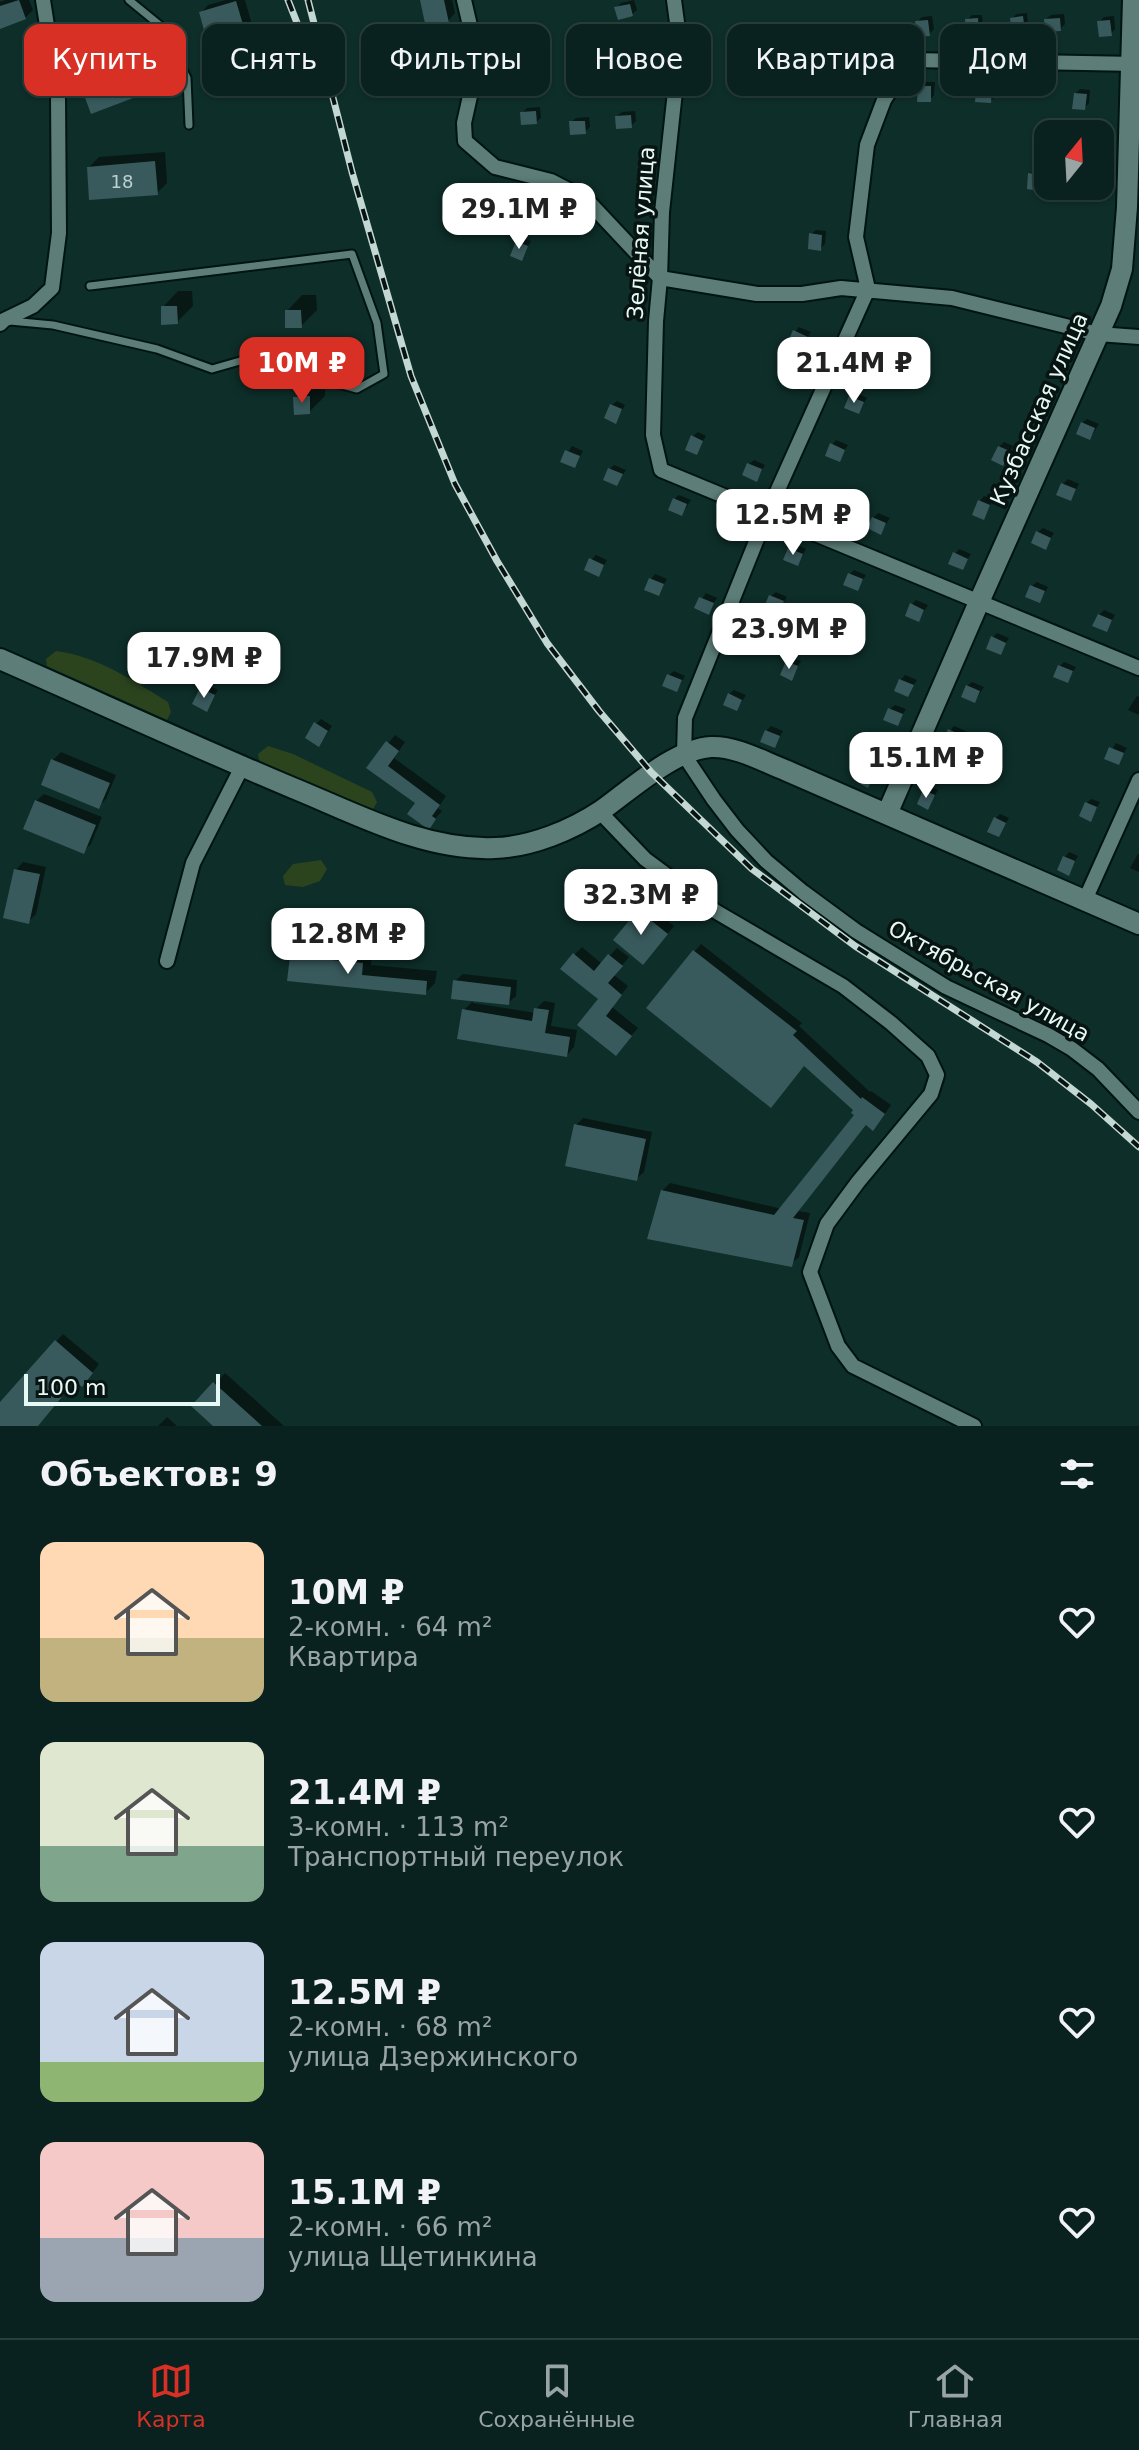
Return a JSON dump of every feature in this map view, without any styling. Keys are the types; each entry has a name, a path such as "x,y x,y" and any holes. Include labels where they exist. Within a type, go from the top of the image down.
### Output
{"street":[{"path":"2,322 33,306 52,288 59,233 58,96 43,0"},
{"path":"464,0 478,60 464,123 465,141 495,167 551,181 586,199 660,278 757,294 802,294 841,288 952,298 1098,334 1139,337"},
{"name":"Зелёная улица","path":"674,0 680,45 662,212 653,435 661,470 767,514"},
{"name":"Кузбасская улица","path":"887,814 1111,306 1122,269 1127,207 1136,64 1133,0"},
{"path":"684,755 685,718 767,514 868,289 856,237 867,145 884,100 910,60 1136,64"},
{"path":"767,514 1139,668"},
{"path":"0,659 242,767 398,831 431,841 465,847 521,845 571,827 599,811 651,772 684,755 709,747 736,750 1139,924"},
{"name":"Октябрьская улица","path":"684,755 737,830 766,861 803,892 856,931 946,987 1072,1049 1098,1069 1139,1112"},
{"path":"167,961 193,863 242,767"},
{"path":"1085,900 1139,780"},
{"path":"599,811 645,859 715,911 843,986 928,1056 937,1075 931,1094 827,1224 810,1272 838,1346 853,1366 974,1426"}],"lane":[{"path":"129,0 162,27 187,78 189,125"},
{"path":"2,322 53,325 157,349 212,369 247,359 357,389 384,374 377,323 352,254 90,286"}],"green space":[{"path":"56,651 100,664 168,702 171,712 167,720 47,666 46,659"},
{"path":"268,746 293,754 372,792 377,802 368,819 262,775 258,754"},
{"path":"321,860 327,869 320,881 303,887 285,885 283,876 293,864"}],"building":[{"path":"19,0 26,19 0,29 0,6"},
{"path":"420,0 444,0 449,23 425,24"},
{"path":"236,1 243,24 202,24 199,12"},
{"path":"630,4 633,16 618,20 614,7"},
{"path":"1023,16 1024,24 1011,24 1010,18"},
{"path":"978,18 978,24 965,24 965,19"},
{"path":"1060,18 1061,31 1056,31 1056,24 1044,24 1044,19"},
{"path":"928,20 930,36 924,36 924,24 915,24 915,21"},
{"path":"1110,20 1112,36 1099,37 1097,21"},
{"path":"924,86 931,86 931,102 917,102 917,96 924,96"},
{"path":"1074,93 1087,94 1085,110 1072,109"},
{"path":"84,96 138,96 91,114"},
{"path":"975,96 992,96 991,103 975,102"},
{"path":"536,111 537,124 521,125 520,112"},
{"path":"631,115 632,128 616,129 615,116"},
{"path":"569,121 585,121 586,134 570,135"},
{"path":"155,161 158,195 89,200 87,167"},
{"path":"1028,173 1034,174 1034,190 1027,189"},
{"path":"809,233 822,235 821,251 808,249"},
{"path":"516,241 528,246 522,261 510,256"},
{"path":"161,306 177,306 178,324 161,325"},
{"path":"285,310 301,310 302,328 285,328"},
{"path":"793,330 808,337 803,349 788,342"},
{"path":"310,396 310,414 294,415 293,397"},
{"path":"849,396 864,402 859,414 844,408"},
{"path":"610,404 622,409 616,424 604,418"},
{"path":"1081,422 1095,428 1090,440 1076,434"},
{"path":"691,435 703,441 697,455 685,450"},
{"path":"830,443 845,450 840,462 825,456"},
{"path":"998,446 1010,451 1003,466 991,460"},
{"path":"565,450 580,456 575,468 560,462"},
{"path":"747,463 762,469 757,482 742,475"},
{"path":"608,468 623,474 617,486 603,480"},
{"path":"1061,483 1076,489 1071,501 1056,495"},
{"path":"815,493 830,499 825,511 810,504"},
{"path":"673,498 687,504 682,516 668,510"},
{"path":"978,500 990,505 984,520 972,515"},
{"path":"872,517 886,523 881,535 867,528"},
{"path":"726,522 741,528 736,540 721,534"},
{"path":"1036,531 1051,538 1046,550 1031,543"},
{"path":"788,548 803,554 798,566 783,560"},
{"path":"953,552 968,559 963,570 948,564"},
{"path":"589,558 604,565 599,577 584,570"},
{"path":"848,573 863,579 858,591 843,585"},
{"path":"649,578 664,584 659,596 644,590"},
{"path":"1030,585 1045,591 1040,603 1025,597"},
{"path":"769,595 784,601 779,613 764,607"},
{"path":"699,597 714,603 709,615 694,608"},
{"path":"910,603 924,610 919,622 905,616"},
{"path":"1098,614 1112,620 1107,632 1092,626"},
{"path":"991,636 1006,643 1001,655 986,649"},
{"path":"786,661 798,666 792,681 780,675"},
{"path":"1058,665 1073,671 1068,683 1053,677"},
{"path":"667,674 682,680 677,692 662,686"},
{"path":"899,679 914,685 908,697 894,691"},
{"path":"966,685 980,691 975,703 961,697"},
{"path":"200,688 215,695 207,712 192,704"},
{"path":"728,693 742,700 737,711 723,705"},
{"path":"888,708 903,714 898,726 883,720"},
{"path":"314,722 328,731 319,747 305,738"},
{"path":"948,729 963,736 958,748 943,741"},
{"path":"765,730 780,736 775,748 760,742"},
{"path":"386,741 399,751 388,766 440,805 432,816 436,819 429,830 407,814 415,803 366,768"},
{"path":"1109,747 1124,753 1119,765 1104,759"},
{"path":"51,759 110,783 99,809 41,785"},
{"path":"863,768 875,774 868,788 857,782"},
{"path":"923,790 935,795 928,810 917,804"},
{"path":"35,800 96,825 84,854 23,829"},
{"path":"1085,802 1097,807 1091,822 1079,816"},
{"path":"994,817 1006,823 999,837 987,832"},
{"path":"1063,856 1075,861 1069,876 1057,870"},
{"path":"14,869 40,874 29,924 3,918"},
{"path":"638,910 668,934 643,965 613,940"},
{"path":"331,924 368,929 366,947 329,942"},
{"path":"693,950 797,1031 793,1035 861,1099 885,1114 873,1131 866,1125 793,1218 804,1220 792,1267 647,1239 661,1190 774,1215 854,1115 851,1113 853,1110 804,1066 771,1108 646,1008"},
{"path":"573,953 594,971 608,954 623,966 608,983 622,995 606,1016 632,1036 616,1056 577,1025 598,999 560,969"},
{"path":"290,956 363,963 362,975 427,981 426,995 287,981"},
{"path":"453,980 511,987 509,1005 451,999"},
{"path":"534,1008 549,1010 545,1033 570,1037 567,1057 457,1039 462,1009 532,1021"},
{"path":"574,1124 646,1139 637,1181 565,1166"},
{"path":"55,1340 93,1373 82,1387 75,1381 38,1426 0,1426 0,1402"},
{"path":"213,1382 262,1426 213,1426 191,1406"}],"railway":[{"path":"288,0 297,24"},
{"path":"308,0 352,172 411,376 455,484 547,643 651,772 752,869 855,946 1037,1062 1139,1147"}]}
